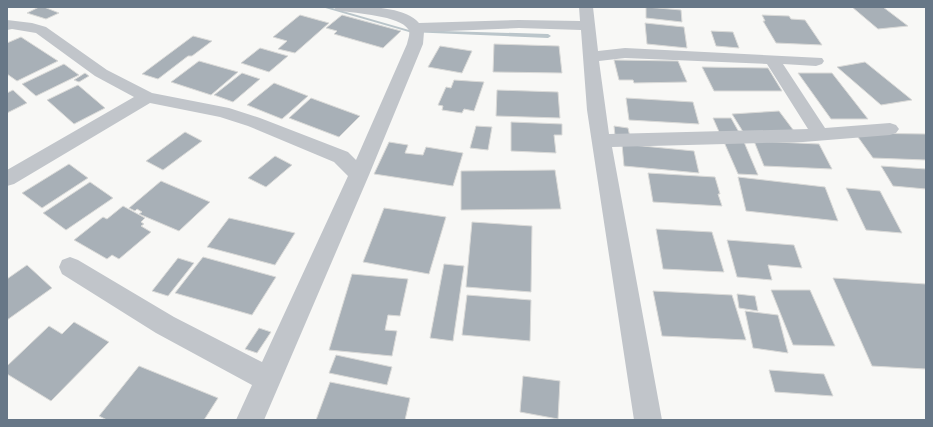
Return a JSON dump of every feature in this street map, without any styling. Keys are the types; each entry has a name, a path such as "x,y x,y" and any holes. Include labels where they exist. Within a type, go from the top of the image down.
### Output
{"street":[{"path":"250,420 270,380 415,44 417,34 415,28 410,23 400,18 341,7"},
{"path":"415,28 519,24 587,17 596,110 648,420"},
{"path":"8,22 40,30 101,73 146,97 222,112 254,122 341,157 359,175"},
{"path":"591,57 624,53 816,61"},
{"path":"772,59 819,133"},
{"path":"7,179 146,97"},
{"path":"602,141 668,138 802,136 819,133 890,129"},
{"path":"70,267 165,325 270,380"}],"building":[{"path":"39,7 44,7 59,13 46,19 27,13"},
{"path":"646,7 681,10 682,22 646,18"},
{"path":"852,7 883,7 908,26 878,29"},
{"path":"300,15 329,23 295,53 278,49 287,41 273,37"},
{"path":"342,15 401,31 383,48 334,34 337,31 326,28"},
{"path":"762,15 789,16 791,19 805,20 822,45 776,43 763,21 765,21"},
{"path":"645,23 684,27 687,48 647,44"},
{"path":"711,31 733,32 739,48 716,46"},
{"path":"193,36 212,41 192,56 188,56 158,79 142,74"},
{"path":"21,37 58,61 17,81 7,74 7,43"},
{"path":"494,44 559,46 562,73 493,72"},
{"path":"440,46 472,51 462,73 428,67"},
{"path":"260,48 288,56 269,72 241,63"},
{"path":"614,60 678,61 687,82 634,83 633,80 619,80"},
{"path":"199,61 238,72 211,95 171,82"},
{"path":"865,62 912,100 881,105 837,67"},
{"path":"64,64 79,75 36,96 22,84"},
{"path":"702,67 768,68 782,91 714,91"},
{"path":"85,73 89,76 79,82 74,80"},
{"path":"242,73 260,79 233,102 214,95"},
{"path":"798,73 832,73 868,119 831,119"},
{"path":"454,80 484,82 474,111 464,109 462,113 442,110 443,106 438,105 446,87 451,88"},
{"path":"274,83 308,96 282,119 247,105"},
{"path":"78,85 105,108 74,124 47,100"},
{"path":"13,90 27,103 7,113 7,93"},
{"path":"497,90 558,92 560,118 496,116"},
{"path":"311,98 360,116 339,137 289,118"},
{"path":"626,98 693,102 699,124 629,120"},
{"path":"779,111 794,131 745,135 732,114"},
{"path":"713,118 731,118 740,134 720,134"},
{"path":"511,122 562,124 562,135 554,135 556,153 511,151"},
{"path":"476,126 492,127 488,150 470,148"},
{"path":"614,126 628,128 630,137 615,136"},
{"path":"185,132 202,141 163,170 146,161"},
{"path":"855,133 926,134 926,160 873,158"},
{"path":"754,141 819,144 832,169 764,166"},
{"path":"389,142 408,145 405,153 423,155 426,147 463,153 453,186 374,174"},
{"path":"724,142 744,142 758,175 738,174"},
{"path":"622,144 694,151 699,173 624,166"},
{"path":"275,156 292,165 266,187 248,178"},
{"path":"69,164 88,178 42,208 22,193"},
{"path":"881,166 926,169 926,189 893,186"},
{"path":"555,170 561,209 461,210 461,171"},
{"path":"648,173 715,177 722,206 653,202"},
{"path":"738,177 825,187 838,221 746,211"},
{"path":"161,181 210,202 179,231 139,214 142,212 137,209 135,211 129,208"},
{"path":"90,182 113,198 66,230 43,213"},
{"path":"846,188 880,191 902,233 866,230"},
{"path":"123,206 145,218 141,222 144,224 141,226 151,232 119,259 112,255 107,259 74,240 103,217 107,219"},
{"path":"384,208 446,217 429,274 363,262"},
{"path":"229,218 295,233 275,265 207,247"},
{"path":"472,222 532,226 531,292 466,287"},
{"path":"656,229 712,232 724,272 663,269"},
{"path":"727,240 794,245 802,268 768,265 772,280 737,277"},
{"path":"203,257 276,277 252,315 175,293"},
{"path":"178,258 194,263 168,296 152,291"},
{"path":"444,264 464,266 453,341 430,338"},
{"path":"27,265 52,288 7,320 7,279"},
{"path":"352,274 408,279 400,316 388,315 385,330 397,331 392,356 329,350"},
{"path":"833,278 926,284 926,369 872,366"},
{"path":"771,290 810,290 835,346 793,345"},
{"path":"653,291 732,295 746,340 662,336"},
{"path":"737,294 755,296 758,311 739,308"},
{"path":"467,295 531,300 530,341 462,335"},
{"path":"745,311 778,315 788,353 753,348"},
{"path":"74,322 109,342 51,401 7,374 7,366 49,326 62,334"},
{"path":"259,328 271,332 257,353 245,349"},
{"path":"336,355 392,367 387,385 329,373"},
{"path":"139,366 218,398 204,420 107,420 99,416"},
{"path":"769,370 824,374 833,396 775,392"},
{"path":"523,376 560,381 558,419 520,412"},
{"path":"330,382 410,398 405,420 316,420"}],"waterway":[{"path":"324,7 409,31 548,36"}]}
